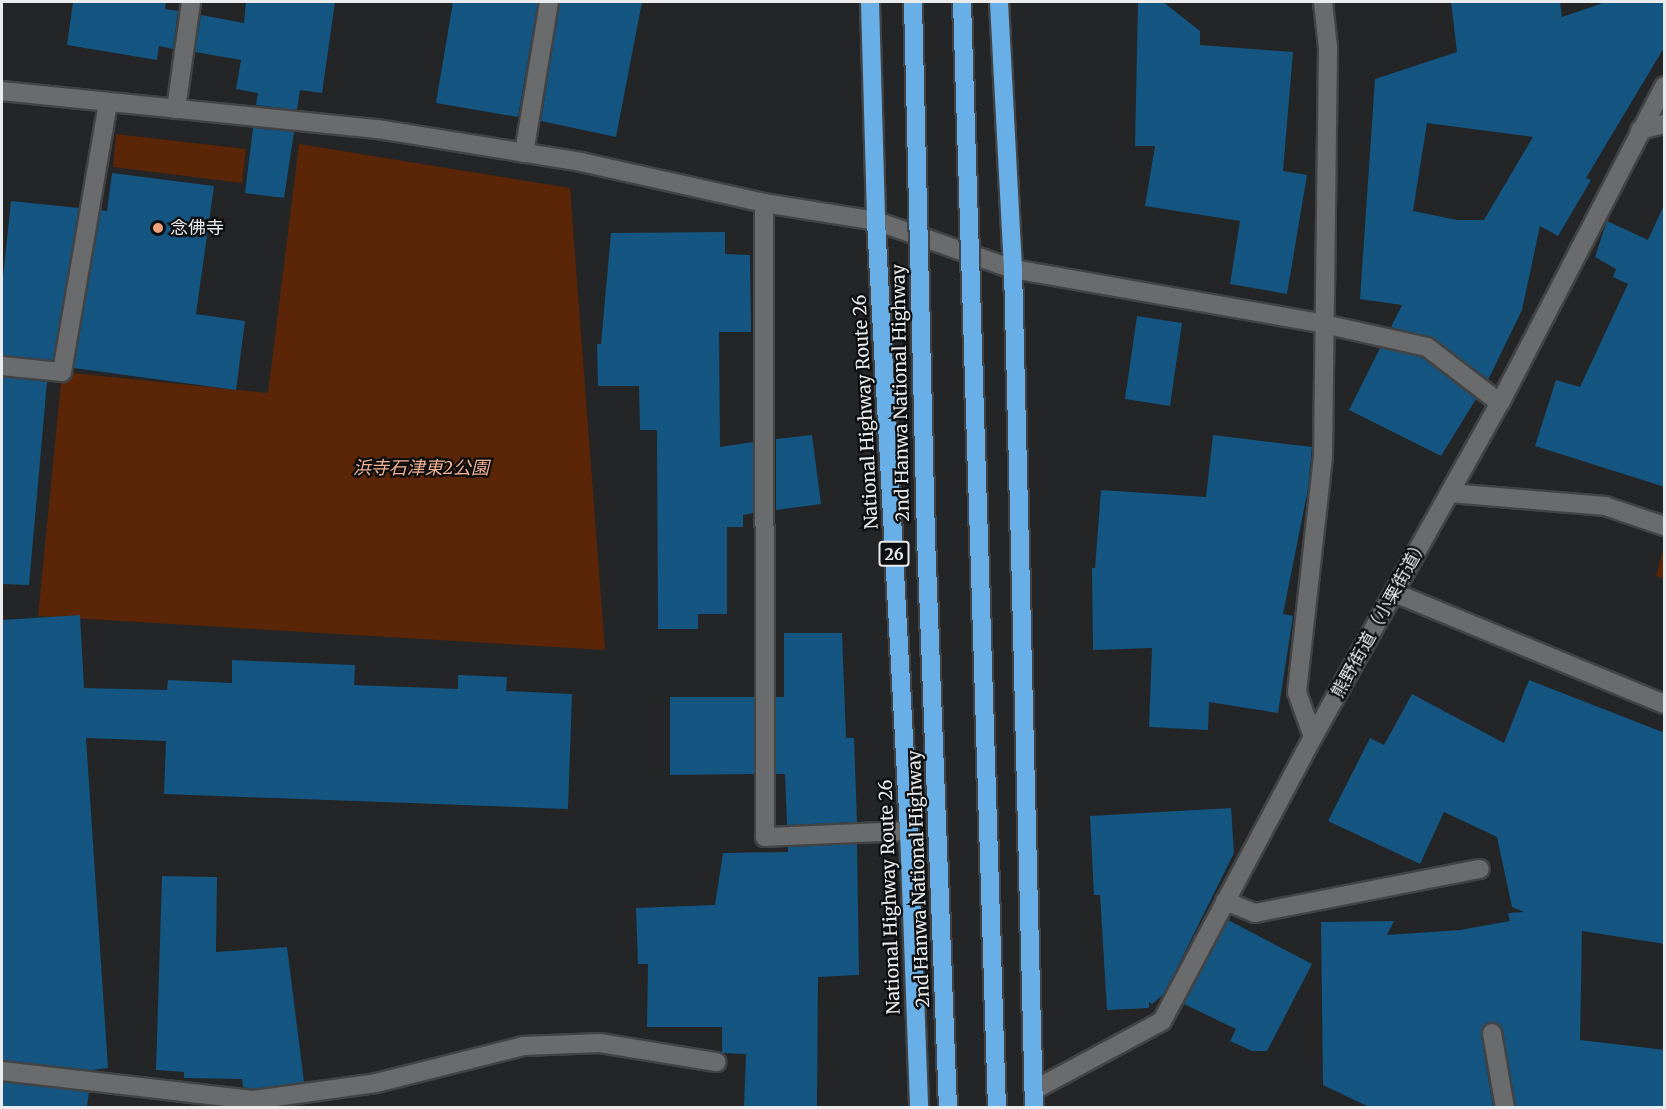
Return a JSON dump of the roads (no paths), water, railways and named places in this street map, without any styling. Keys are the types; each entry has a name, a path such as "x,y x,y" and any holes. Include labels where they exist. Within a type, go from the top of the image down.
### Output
{"highway":[{"name":"National Highway Route 26","path":"870,2 876,221 909,831 920,1107"},
{"name":"2nd Hanwa National Highway","path":"913,2 926,538 948,1107"},
{"path":"962,2 997,1107"},
{"path":"999,2 1013,269 1034,1099"}],"street":[{"path":"176,109 191,2"},
{"path":"524,153 549,2"},
{"path":"1313,737 1297,692 1323,457 1328,48 1323,2"},
{"name":"熊野街道（小栗街道）","path":"1034,1099 1162,1021 1313,737 1500,403 1640,129 1665,86"},
{"path":"2,91 378,129 581,162 764,203 876,221 1013,269 1324,324 1427,347 1500,403"},
{"path":"2,366 62,372 108,102"},
{"path":"1640,129 1665,124"},
{"path":"764,203 765,837 909,831"},
{"path":"1450,493 1605,506 1665,526"},
{"path":"1395,593 1665,704"},
{"path":"1225,901 1255,914 1480,869"},
{"path":"1492,1033 1505,1107"},
{"path":"2,1071 254,1100 376,1083 523,1046 600,1043 716,1062"}],"place":[{"name":"念佛寺","path":"158,228"}],"park label":[{"name":"浜寺石津東2公園","path":"421,468"}]}
